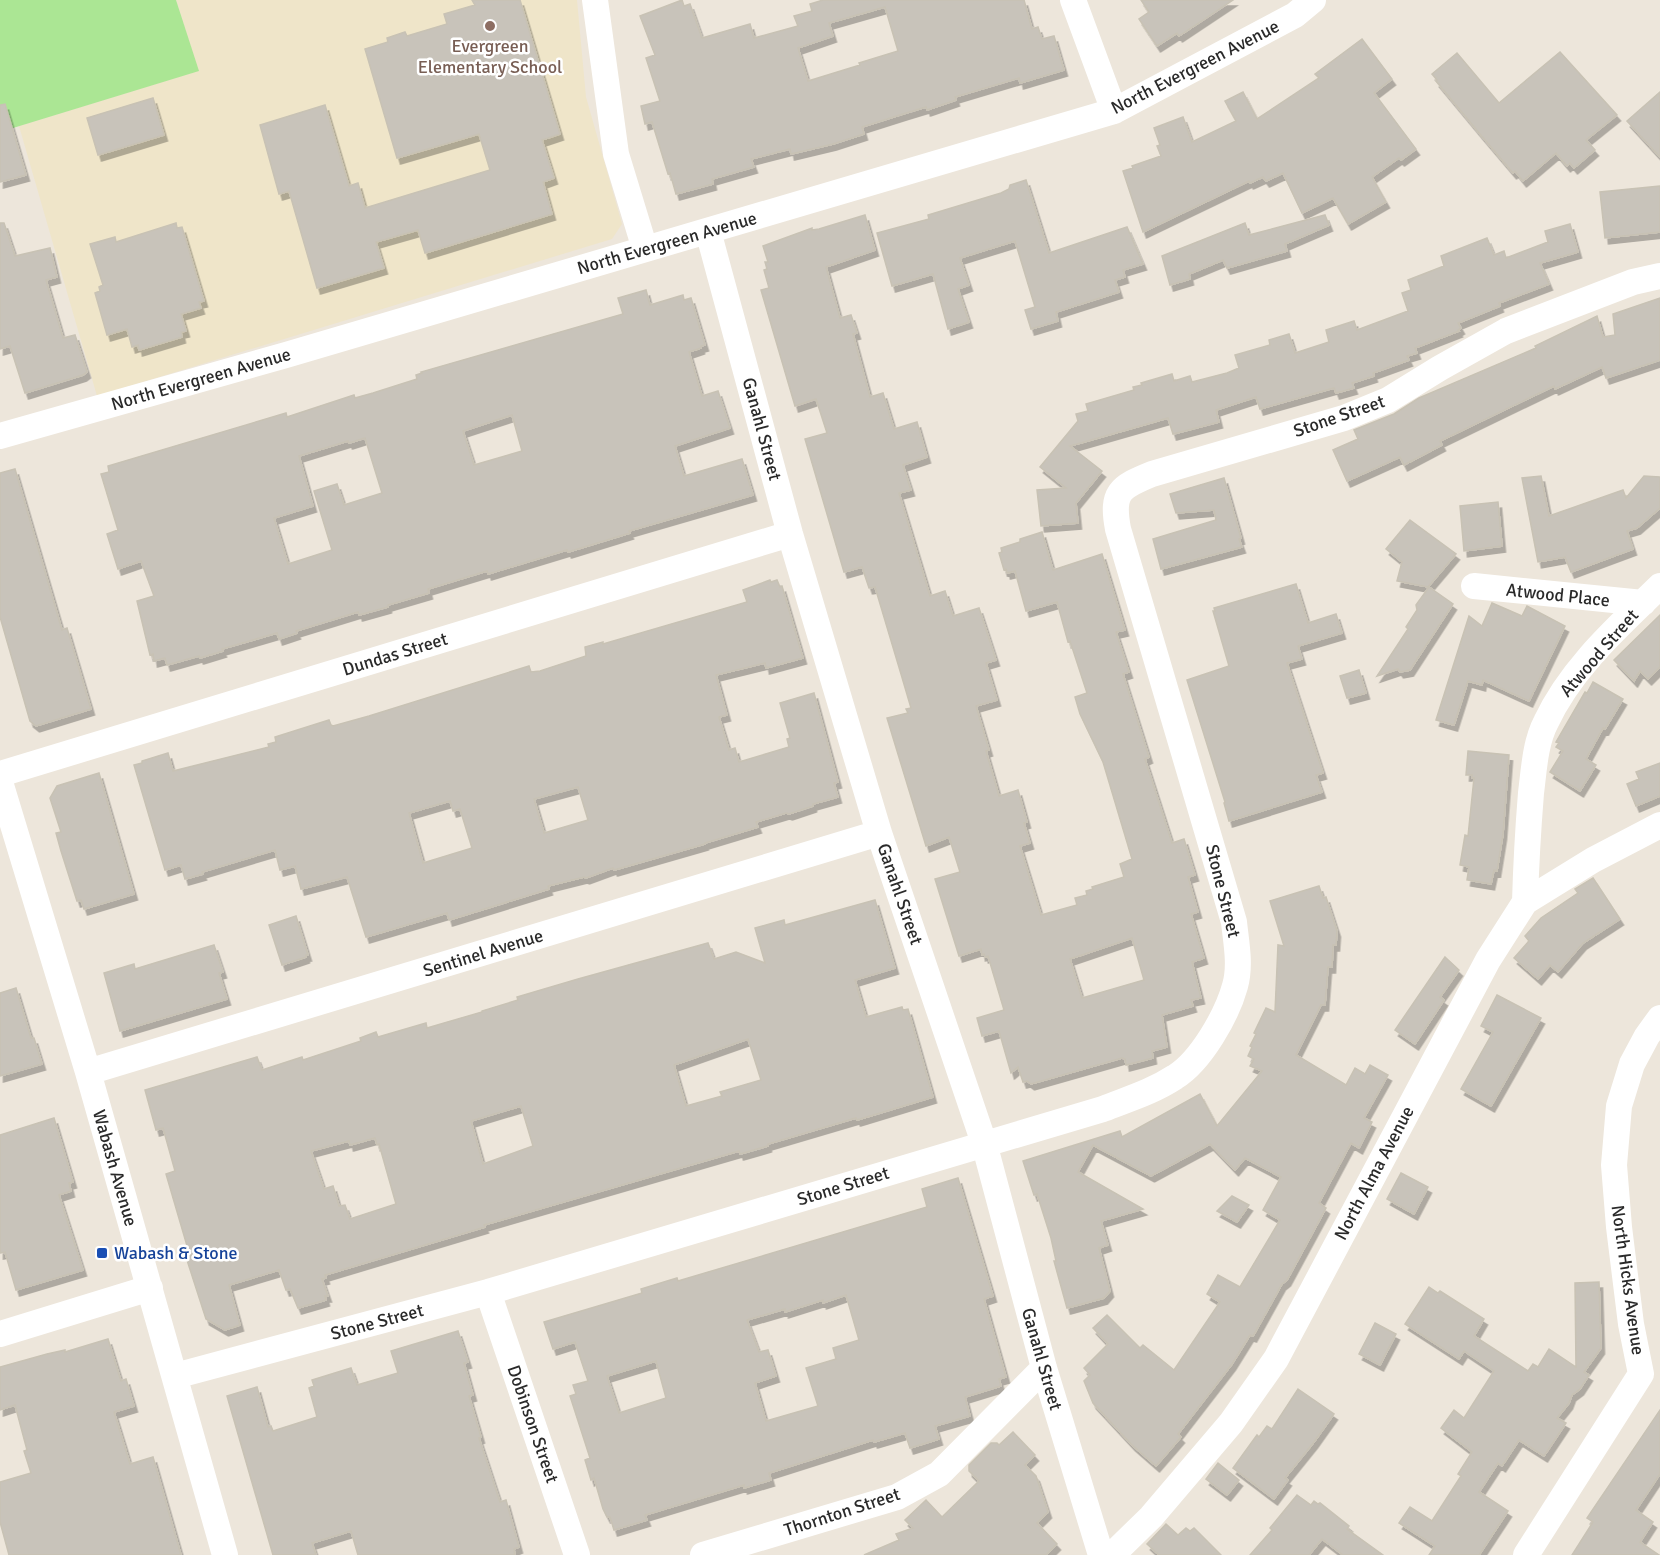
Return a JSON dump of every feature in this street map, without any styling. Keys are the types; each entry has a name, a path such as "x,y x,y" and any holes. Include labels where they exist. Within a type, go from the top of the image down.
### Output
{"street":[{"path":"595,0 616,154 645,249"},
{"path":"1072,0 1114,111"},
{"name":"North Evergreen Avenue","path":"0,436 275,358 1114,111 1295,15 1313,0"},
{"name":"Ganahl Street","path":"708,231 790,534 879,833 984,1143 1044,1368 1101,1555"},
{"name":"Stone Street","path":"175,1376 488,1292 1103,1109 1152,1090 1177,1076 1199,1054 1222,1018 1235,985 1238,956 1234,921 1118,529 1114,510 1118,494 1132,482 1152,474 1344,418 1377,405 1506,331 1623,285 1660,276"},
{"name":"Dundas Street","path":"0,774 790,534"},
{"name":"Atwood Place","path":"1474,586 1651,595"},
{"name":"Atwood Street","path":"1525,903 1527,842 1534,762 1545,723 1566,685 1597,649 1651,595"},
{"name":"Wabash Avenue","path":"0,782 88,1072 225,1555"},
{"name":"North Alma Avenue","path":"1112,1555 1151,1517 1231,1423 1276,1359 1488,960 1525,903 1593,860 1660,825"},
{"name":"Sentinel Avenue","path":"88,1072 879,833"},
{"name":"North Hicks Avenue","path":"1526,1555 1651,1378 1630,1324 1614,1165 1619,1107 1632,1064 1660,1018"},
{"path":"0,1334 150,1288"},
{"name":"Dobinson Street","path":"488,1292 577,1555"},
{"name":"Thornton Street","path":"703,1555 897,1497 939,1474 1044,1368"}],"shaded area":[{"path":"176,0 577,0 586,97 622,224 612,239 97,396 19,126 198,71"}],"green space":[{"path":"0,0 176,0 199,71 0,132"}],"building":[{"path":"472,0 520,0 560,134 542,140 554,178 543,182 552,214 425,253 418,230 376,242 384,268 317,288 289,191 279,194 260,125 325,105 349,186 358,183 365,208 490,170 479,134 397,158 365,49 388,42 387,38 405,32 407,36 447,24 444,14 475,5"},
{"path":"682,0 684,6 690,4 702,38 750,24 754,38 798,26 794,16 812,11 810,4 823,0 1024,0 1032,29 1038,27 1042,39 1054,36 1064,70 1020,83 1019,78 955,97 956,100 927,110 926,107 862,127 864,134 833,144 791,154 790,149 751,159 754,167 712,179 713,184 676,194 652,122 645,124 641,106 660,101 646,58 655,55 640,16","holes":["885,7 898,51 808,81 798,48 833,36 829,23"]},
{"path":"1141,0 1233,0 1179,36 1177,33 1157,46 1139,19 1149,12"},
{"path":"1362,39 1392,79 1374,93 1416,149 1372,177 1386,202 1348,224 1333,198 1302,213 1283,173 1266,181 1263,177 1250,183 1249,181 1143,232 1123,171 1161,156 1154,128 1183,117 1192,142 1236,121 1225,101 1243,92 1257,119 1319,78 1315,74"},
{"path":"1560,52 1617,115 1586,140 1595,150 1574,168 1570,163 1567,166 1556,153 1523,181 1515,171 1513,173 1432,74 1457,53 1499,103"},
{"path":"1660,92 1660,157 1627,121"},
{"path":"153,98 164,135 98,155 87,118"},
{"path":"5,104 26,175 0,182 0,105"},
{"path":"1026,180 1049,253 1127,227 1143,264 1123,270 1125,277 1115,280 1119,292 1056,312 1058,321 1031,329 1025,310 1035,307 1015,241 960,258 969,285 958,289 969,322 948,329 933,274 892,286 877,233 929,219 928,215 1001,193 1009,189 1010,185"},
{"path":"1660,186 1660,232 1605,238 1600,192"},
{"path":"865,215 875,250 826,267 840,318 851,315 857,333 853,334 870,397 883,393 894,429 917,422 927,457 903,465 911,490 899,493 930,596 945,591 953,616 979,608 996,660 986,663 997,700 976,706 999,796 1018,790 1030,843 1020,846 1041,915 1077,905 1075,898 1087,895 1086,891 1093,889 1092,887 1124,877 1120,864 1132,859 1103,762 1080,714 1075,697 1087,693 1070,641 1068,642 1057,602 1026,611 1015,571 1007,573 1006,569 1004,570 999,553 1002,552 1001,548 1042,532 1053,570 1102,554 1125,630 1116,632 1129,672 1123,674 1149,757 1145,759 1172,843 1184,839 1195,875 1188,877 1198,912 1191,914 1204,958 1192,962 1201,998 1191,1000 1193,1006 1162,1015 1167,1047 1152,1051 1153,1058 1126,1065 1125,1059 1122,1058 1031,1084 1027,1081 1023,1082 1018,1067 1011,1073 999,1031 982,1036 977,1018 1004,1010 988,956 982,955 981,949 959,956 935,879 960,872 949,837 926,846 887,718 908,713 906,709 911,708 901,674 875,587 869,588 862,567 844,572 805,439 827,433 816,399 795,406 761,290 769,288 764,270 767,269 765,262 768,262 763,246 812,228 812,230","holes":["1132,938 1144,980 1082,998 1070,959"]},
{"path":"1325,215 1329,225 1285,244 1287,251 1227,268 1223,260 1189,274 1190,279 1170,285 1162,256 1245,223 1249,235"},
{"path":"0,223 4,223 15,256 50,248 57,277 46,280 63,338 75,335 87,372 83,375 25,393 10,346 0,349"},
{"path":"176,223 177,228 182,227 204,301 199,302 201,308 181,314 186,331 181,332 182,337 139,350 138,345 132,347 127,329 107,335 95,293 100,291 99,287 103,285 90,244 115,237 116,242"},
{"path":"1570,224 1578,252 1540,263 1549,284 1499,303 1500,306 1458,323 1461,328 1459,331 1415,348 1417,353 1407,356 1409,360 1352,383 1354,388 1336,393 1334,388 1260,409 1256,397 1216,410 1219,422 1173,434 1168,418 1070,446 1102,471 1076,503 1078,523 1041,526 1037,490 1066,488 1040,467 1078,421 1076,414 1088,411 1086,404 1134,390 1133,387 1142,385 1141,383 1172,374 1174,381 1190,376 1192,382 1227,373 1239,368 1235,355 1270,345 1269,340 1289,334 1295,353 1329,342 1326,330 1354,321 1357,330 1408,311 1402,293 1411,290 1408,280 1444,266 1441,256 1487,238 1494,255 1504,251 1506,258 1548,242 1545,231"},
{"path":"646,290 650,305 683,295 684,300 691,298 705,345 689,352 702,396 718,391 730,428 675,446 684,476 742,459 753,495 629,531 630,533 568,552 567,550 488,574 487,571 428,589 429,593 388,605 388,607 359,615 358,612 296,631 297,633 279,639 277,633 200,658 199,656 167,665 165,658 154,661 153,654 150,655 137,601 154,596 141,561 118,569 107,534 118,530 101,474 109,472 108,466 286,413 287,417 354,395 355,398 373,393 417,379 416,375 421,372 623,314 618,298","holes":["512,415 522,451 474,465 463,431","365,438 382,493 344,505 337,484 314,491 332,550 288,564 274,518 313,506 299,456"]},
{"path":"1660,298 1660,360 1606,378 1602,367 1555,389 1554,386 1440,441 1442,445 1404,465 1400,457 1347,481 1333,450 1358,439 1354,430 1394,414 1419,398 1536,348 1535,346 1597,316 1603,337 1615,335 1613,314"},
{"path":"15,469 62,630 67,628 91,709 36,726 30,721 0,617 0,473"},
{"path":"1541,476 1549,516 1623,490 1626,498 1644,476 1660,477 1660,508 1637,528 1627,531 1633,549 1571,572 1565,557 1538,562 1522,478"},
{"path":"1224,478 1242,547 1161,569 1153,539 1216,520 1214,510 1176,513 1170,494"},
{"path":"1498,502 1502,546 1464,551 1460,506"},
{"path":"1410,520 1456,554 1428,587 1397,581 1402,562 1386,549"},
{"path":"770,580 771,582 777,580 780,587 782,586 803,658 766,668 765,663 716,675 727,715 719,717 729,750 735,748 739,762 789,747 787,739 790,738 780,703 814,693 838,782 834,783 838,797 789,814 756,822 758,827 705,844 614,870 613,868 586,878 548,886 549,889 449,920 447,913 366,937 347,877 301,889 295,866 280,870 275,850 185,879 181,865 165,870 134,765 142,761 168,753 173,771 269,747 268,744 276,742 275,737 329,720 333,726 529,666 531,672 540,671 586,656 585,647 603,642 603,644 747,602 743,590","holes":["578,787 588,820 544,833 534,799","450,801 453,811 460,809 472,848 423,863 409,813"]},
{"path":"1296,584 1308,623 1336,614 1342,633 1298,646 1302,659 1287,663 1323,773 1316,775 1322,792 1229,821 1187,680 1229,666 1214,608"},
{"path":"1429,587 1453,604 1410,670 1400,672 1398,669 1377,676 1408,629 1406,627 1417,610 1416,605"},
{"path":"1492,603 1522,616 1527,606 1565,626 1529,701 1483,680 1482,685 1468,681 1454,725 1436,720 1469,616 1482,626"},
{"path":"1660,615 1660,667 1648,679 1640,671 1634,681 1614,660"},
{"path":"1359,670 1366,693 1347,698 1340,676"},
{"path":"1593,682 1623,699 1605,729 1603,728 1586,759 1596,765 1580,791 1550,772 1563,751 1556,747 1559,743 1556,742"},
{"path":"1468,751 1509,755 1503,834 1497,871 1494,870 1491,884 1467,880 1469,867 1460,865 1465,835 1468,836 1474,778 1472,775 1466,775"},
{"path":"1660,763 1660,796 1636,806 1627,784 1639,779 1636,772"},
{"path":"99,773 134,894 84,909 81,900 77,901 61,851 56,833 61,832 50,798 57,786"},
{"path":"1593,878 1620,919 1583,943 1558,972 1550,965 1538,979 1514,958 1529,941 1525,936 1541,918 1578,893 1575,889"},
{"path":"1319,886 1323,898 1326,897 1337,931 1336,945 1333,945 1332,967 1328,967 1325,1005 1321,1005 1296,1055 1346,1085 1355,1068 1365,1074 1370,1065 1388,1075 1364,1118 1372,1122 1359,1148 1351,1143 1319,1203 1326,1208 1287,1280 1282,1284 1253,1336 1250,1335 1232,1364 1178,1434 1181,1437 1156,1466 1132,1445 1093,1403 1084,1381 1090,1375 1084,1368 1108,1344 1093,1328 1107,1315 1140,1348 1143,1345 1174,1370 1220,1302 1207,1294 1218,1275 1240,1287 1280,1220 1263,1210 1281,1177 1245,1158 1235,1170 1210,1144 1151,1176 1093,1145 1078,1172 1143,1209 1101,1221 1108,1245 1099,1248 1110,1291 1104,1298 1067,1308 1054,1261 1056,1261 1051,1238 1037,1194 1034,1195 1023,1161 1120,1131 1122,1137 1200,1094 1217,1126 1262,1071 1250,1066 1254,1059 1248,1056 1256,1034 1254,1033 1266,1008 1275,1012 1278,945 1284,946 1270,901"},
{"path":"875,900 895,968 855,980 866,1017 902,1007 903,1010 908,1009 933,1097 740,1154 739,1151 484,1225 485,1227 325,1275 326,1278 322,1279 328,1296 325,1296 326,1300 298,1308 290,1289 286,1290 279,1270 229,1285 240,1325 225,1330 206,1319 186,1257 190,1256 166,1174 175,1171 163,1128 156,1130 145,1090 257,1057 262,1070 302,1057 303,1060 361,1041 360,1038 376,1032 378,1037 426,1023 427,1028 518,1000 517,997 708,943 714,959 736,952 765,963 755,928 784,920 785,925","holes":["748,1039 761,1080 720,1092 722,1096 686,1106 674,1065","521,1106 533,1146 483,1164 471,1121","375,1138 377,1145 379,1144 396,1204 350,1219 345,1205 339,1206 333,1186 324,1189 311,1151 349,1141 350,1145"]},
{"path":"296,916 308,955 282,965 269,925"},
{"path":"214,945 223,972 219,973 227,999 120,1031 104,973 134,964 135,969"},
{"path":"1445,957 1459,970 1440,997 1444,1000 1415,1044 1395,1030"},
{"path":"16,988 31,1038 34,1038 42,1064 0,1076 0,993"},
{"path":"1497,995 1541,1018 1491,1106 1461,1089 1493,1032 1481,1026"},
{"path":"54,1118 73,1182 69,1183 71,1191 59,1195 83,1270 16,1290 5,1252 0,1253 0,1135"},
{"path":"1401,1173 1428,1187 1414,1214 1387,1199"},
{"path":"958,1178 993,1296 984,1299 1006,1377 999,1379 1001,1386 965,1397 970,1416 935,1426 939,1439 910,1448 905,1433 874,1442 873,1440 769,1473 771,1480 744,1488 744,1485 645,1515 647,1520 614,1530 610,1517 607,1517 603,1509 594,1478 591,1480 585,1460 590,1458 570,1396 576,1394 573,1385 588,1381 575,1342 553,1349 544,1322 642,1293 641,1289 677,1278 678,1281 927,1207 922,1189","holes":["846,1295 859,1340 833,1348 836,1359 806,1368 818,1406 766,1421 755,1383 776,1376 768,1350 759,1352 747,1320 785,1309 785,1312 823,1300 823,1303","656,1361 666,1398 619,1413 607,1376"]},
{"path":"1232,1196 1249,1205 1237,1222 1217,1211"},
{"path":"1599,1282 1601,1348 1584,1372 1589,1375 1557,1418 1566,1423 1544,1456 1519,1440 1502,1466 1498,1463 1479,1492 1508,1511 1479,1555 1429,1555 1435,1546 1399,1523 1410,1507 1432,1521 1461,1476 1458,1474 1472,1452 1441,1428 1454,1410 1464,1418 1494,1371 1464,1351 1459,1359 1405,1324 1429,1287 1438,1293 1440,1291 1484,1319 1474,1336 1528,1371 1533,1364 1538,1367 1549,1349 1576,1367 1575,1283"},
{"path":"1375,1323 1396,1334 1380,1365 1359,1354"},
{"path":"458,1331 468,1362 464,1363 473,1395 469,1396 481,1437 479,1438 500,1502 506,1500 519,1547 514,1549 515,1555 358,1555 351,1531 312,1543 316,1555 273,1555 227,1396 257,1387 268,1427 271,1426 273,1431 317,1417 309,1388 314,1386 312,1380 351,1368 357,1385 398,1373 391,1351"},
{"path":"108,1339 121,1381 126,1379 134,1406 114,1412 130,1464 153,1457 181,1555 9,1555 0,1522 0,1482 31,1473 15,1405 0,1410 0,1367"},
{"path":"1298,1389 1334,1414 1285,1478 1288,1480 1274,1499 1233,1468 1257,1435 1259,1437 1267,1426 1272,1429"},
{"path":"1660,1410 1660,1474 1636,1510 1653,1522 1640,1542 1659,1555 1572,1555 1593,1522 1587,1518"},
{"path":"1013,1432 1035,1455 1025,1465 1036,1476 1048,1512 1037,1523 1057,1544 1046,1555 864,1555 899,1540 896,1534 913,1528 905,1520 926,1500 942,1517 979,1481 969,1471 969,1465 991,1443 999,1445"},
{"path":"1218,1463 1239,1480 1227,1495 1206,1479"},
{"path":"1297,1495 1311,1505 1314,1501 1320,1503 1349,1526 1347,1529 1383,1555 1343,1555 1322,1539 1309,1555 1250,1555 1272,1530 1270,1528"},
{"path":"1166,1524 1178,1535 1186,1528 1190,1531 1194,1528 1221,1555 1159,1555 1147,1544"}],"place":[{"name":"Evergreen Elementary School","path":"490,26"},
{"name":"Wabash & Stone","path":"102,1253"}]}
